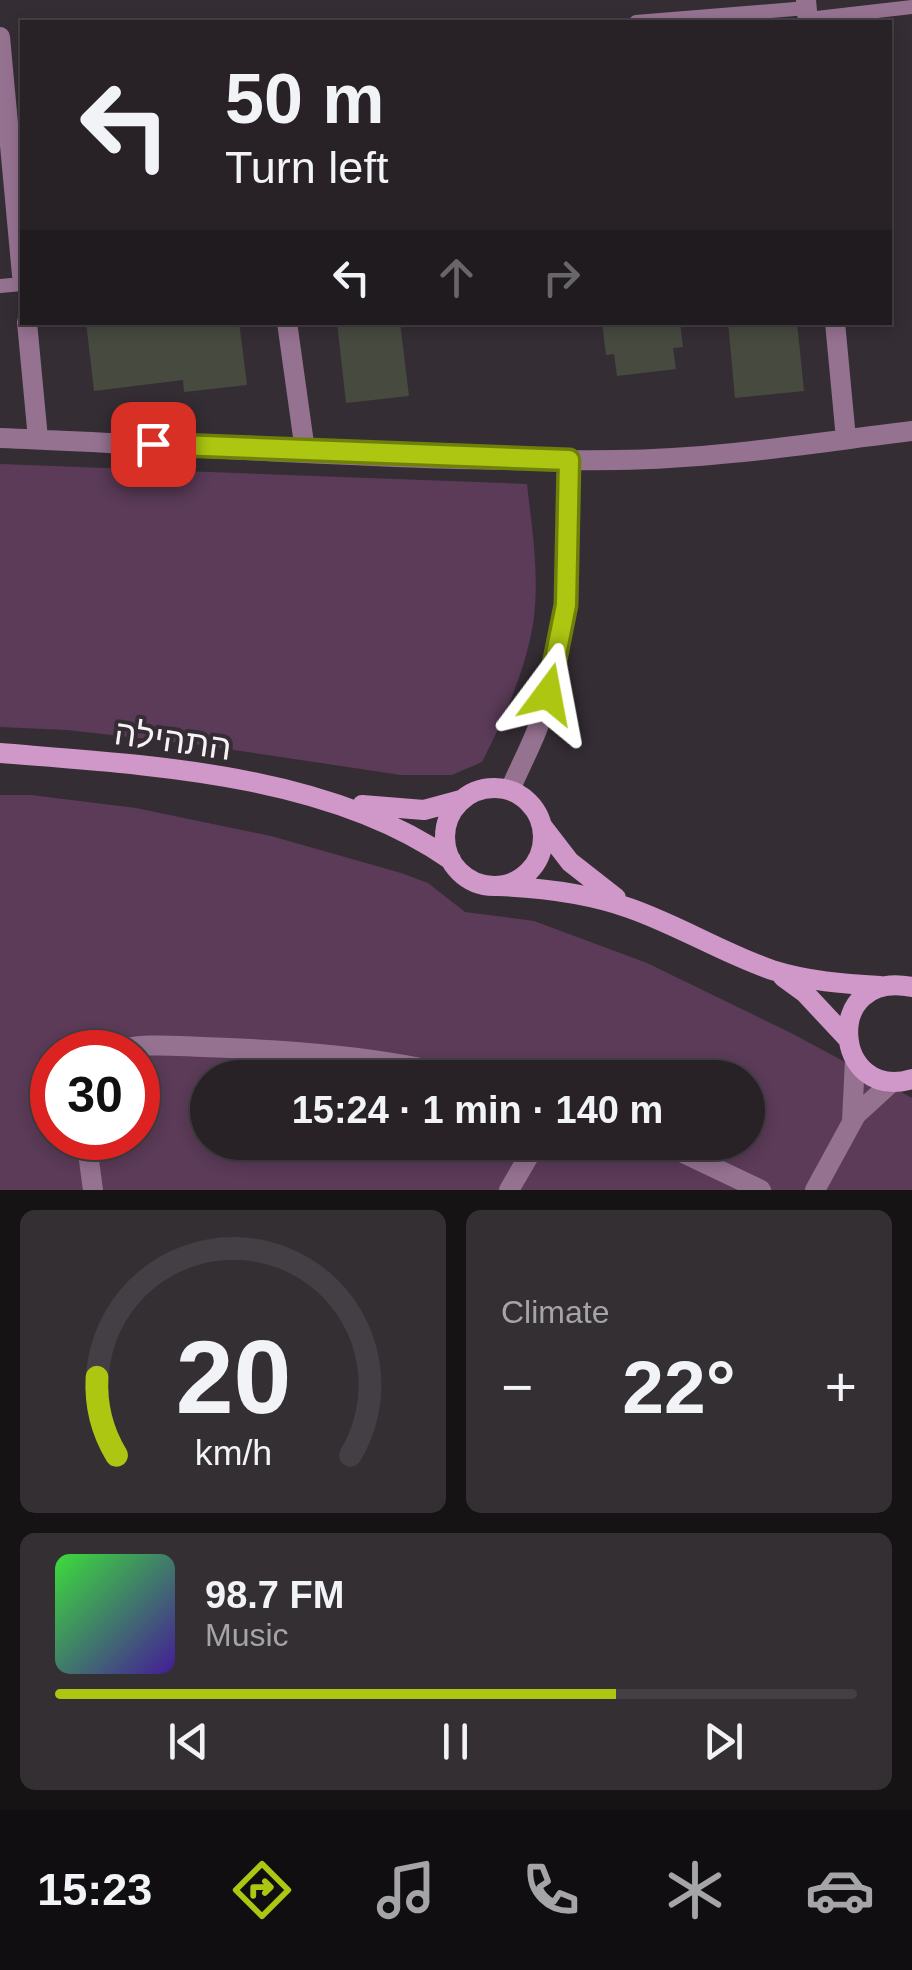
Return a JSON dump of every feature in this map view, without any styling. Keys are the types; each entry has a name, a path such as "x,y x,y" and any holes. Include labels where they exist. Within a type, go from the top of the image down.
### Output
{"street":[{"path":"0,37 20,253"},
{"path":"27,325 38,440"},
{"path":"287,325 305,451"},
{"path":"836,325 846,439"},
{"path":"0,438 619,460 726,454 912,431"},
{"path":"510,790 541,719 555,669 566,605 569,460"},
{"name":"התהילה","path":"0,752 200,775 335,802 390,823 450,860"},
{"path":"630,908 570,862 543,827 537,811 526,798 510,790 492,787 475,791 461,800 446,826 450,860 461,873 482,885 545,888 630,908 774,970 836,984 912,986"},
{"name":"התהילה","path":"335,802 424,810 461,800"},
{"path":"499,886 516,882 529,871 543,844 543,827"},
{"path":"774,970 805,992 847,1038"},
{"path":"852,1122 855,1060 847,1038 847,1022 865,994 880,986"},
{"path":"160,1045 256,1049 363,1060"},
{"path":"855,1060 872,1076 907,1080"},
{"path":"815,1190 852,1122 868,1101 907,1080"},
{"path":"89,1160 93,1190"},
{"path":"510,1190 527,1160"},
{"path":"698,1160 761,1190"}],"lane":[{"path":"670,20 912,7"}],"shaded area":[{"path":"0,464 527,484 535,571 533,624 513,695 482,762 452,775 401,775 201,745 0,727"},
{"path":"0,795 136,808 271,836 428,883 465,912 534,921 647,963 912,1098 912,1190 0,1190"}],"building":[{"path":"86,325 239,325 247,385 184,392 183,380 94,391"},
{"path":"337,325 400,325 409,396 346,403"},
{"path":"602,325 680,325 683,347 673,348 676,369 617,376 614,354 606,355"},
{"path":"728,325 797,325 804,391 735,398"}],"route":[{"path":"153,444 569,460 566,605 548,694"}]}
